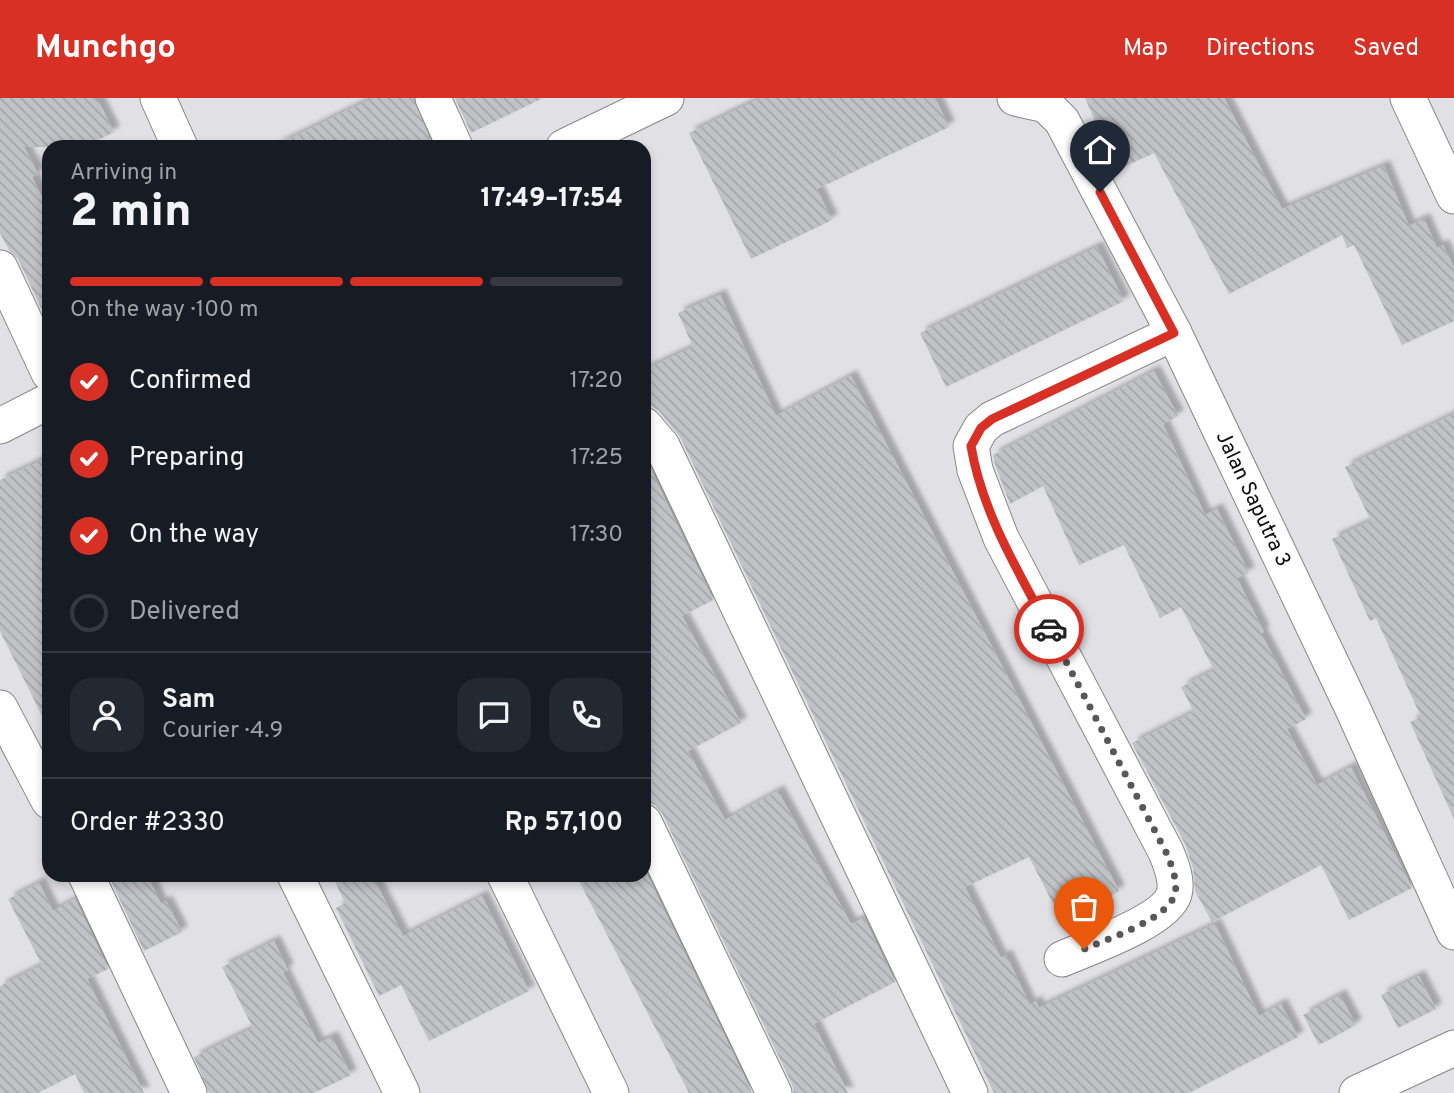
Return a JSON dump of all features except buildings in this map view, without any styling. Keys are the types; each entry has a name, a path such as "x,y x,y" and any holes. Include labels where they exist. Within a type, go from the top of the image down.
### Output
{"street":[{"path":"158,98 177,140"},
{"path":"433,98 452,140"},
{"path":"579,140 666,98"},
{"name":"Jalan Saputra 3","path":"1015,98 1046,105 1062,121 1174,333 1346,694 1454,932"},
{"path":"1408,98 1454,196"},
{"path":"0,268 42,358"},
{"path":"1062,959 1150,920 1167,907 1175,894 1174,875 1166,852 1001,538 975,470 971,446 981,428 992,419 1174,333"},
{"path":"0,426 42,405"},
{"path":"651,433 662,446 970,1093"},
{"path":"0,708 42,788"},
{"path":"651,837 774,1093"},
{"path":"89,882 188,1093"},
{"path":"298,882 402,1093"},
{"path":"508,882 611,1093"},
{"path":"1357,1093 1454,1048"}],"way so far":[{"path":"1049,629 1166,852 1174,875 1175,894 1167,907 1150,920 1084,949"}],"route":[{"path":"1049,629 1001,538 975,470 971,446 981,428 992,419 1174,333 1100,192"}]}
